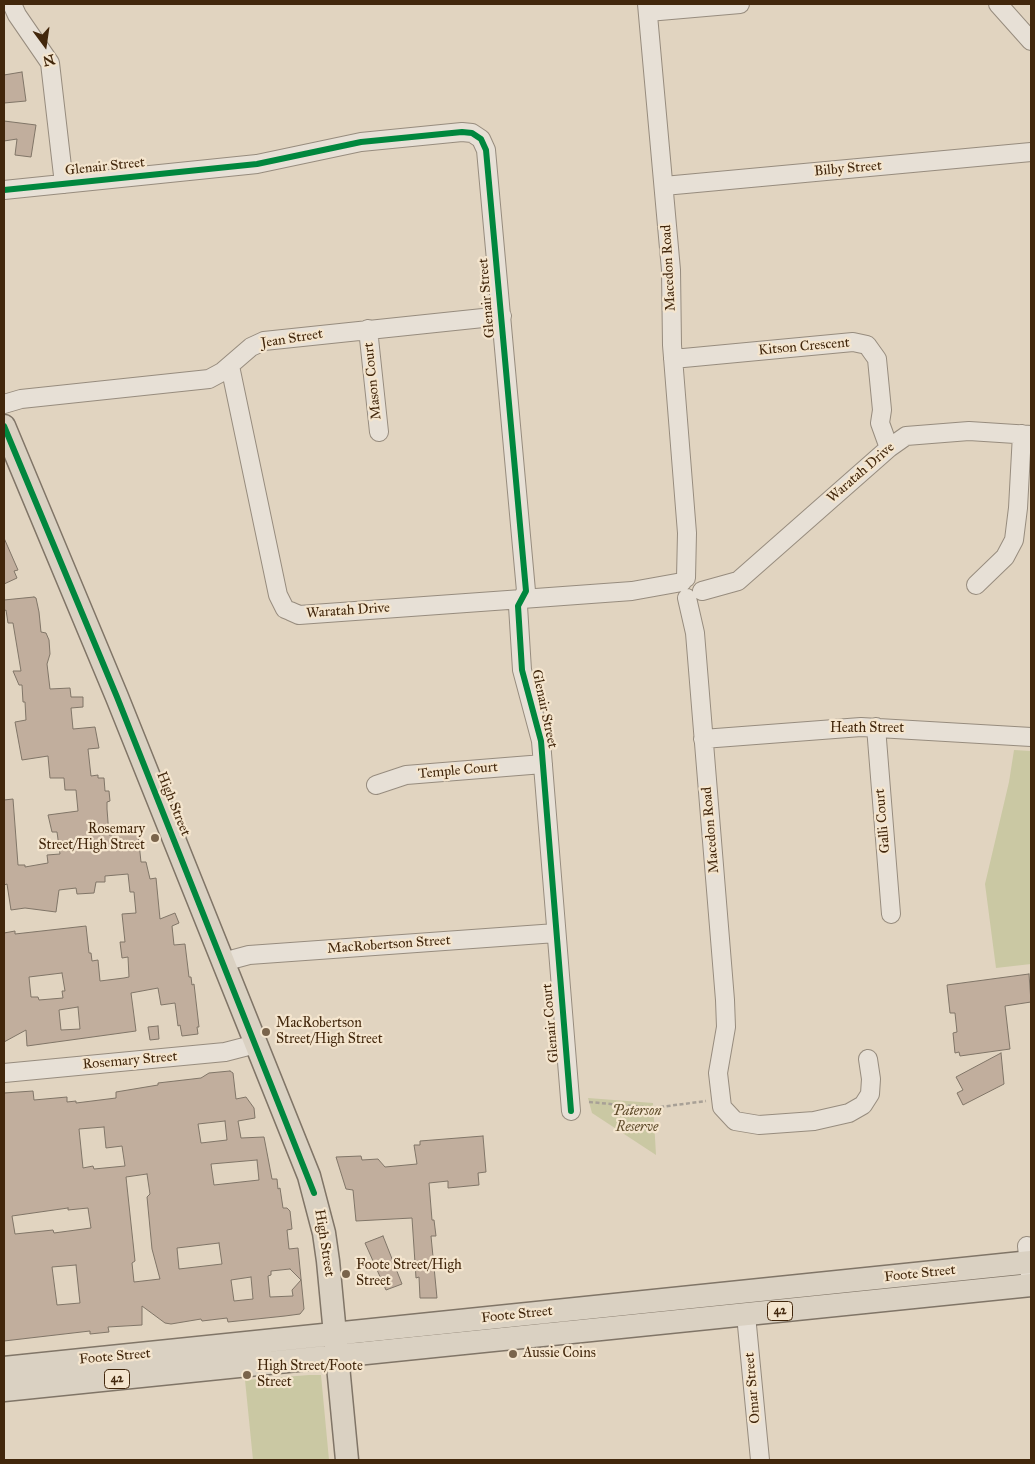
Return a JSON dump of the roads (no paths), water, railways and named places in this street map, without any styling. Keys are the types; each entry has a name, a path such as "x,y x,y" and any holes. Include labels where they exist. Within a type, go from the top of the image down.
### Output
{"main road":[{"name":"High Street","path":"4,426 117,698 309,1176 318,1205 328,1261 347,1460"},
{"name":"Foote Street","path":"4,1368 335,1334 1029,1257"},
{"name":"Foote Street","path":"4,1390 1031,1285"}],"street":[{"path":"12,4 17,15 50,63 64,184"},
{"path":"648,8 740,4"},
{"path":"998,4 1031,40"},
{"name":"Macedon Road","path":"648,8 672,279 673,359 726,1027 718,1073 722,1107 730,1117 742,1123 788,1124 827,1119 850,1113 867,1101 871,1088 868,1059"},
{"name":"Glenair Street","path":"4,190 257,164 361,142 462,132 472,133 481,139 486,150 526,591 518,606 522,670 539,733 556,933"},
{"name":"Bilby Street","path":"664,186 1031,152"},
{"name":"Jean Street","path":"4,404 21,399 201,380 216,376 251,347 264,341 502,316"},
{"name":"Mason Court","path":"368,329 379,432"},
{"name":"Kitson Crescent","path":"673,359 861,343 871,348 877,359 882,410 894,444"},
{"name":"Waratah Drive","path":"230,366 278,595 285,609 299,615 632,590 732,585 745,576 894,444 913,435 961,431 1027,435"},
{"path":"976,585 1004,557 1014,540 1027,435"},
{"name":"Heath Street","path":"703,739 848,727 876,727 1031,737"},
{"name":"Galli Court","path":"876,727 891,914"},
{"name":"Temple Court","path":"376,785 406,775 543,764"},
{"name":"MacRobertson Street","path":"223,962 250,955 556,933"},
{"name":"Glenair Court","path":"556,933 571,1111"},
{"name":"Rosemary Street","path":"4,1073 225,1052 256,1044"},
{"path":"1029,1257 1031,1285"},
{"name":"Omar Street","path":"746,1315 760,1460"}],"place":[{"name":"Rosemary Street/High Street","path":"155,838"},
{"name":"MacRobertson Street/High Street","path":"266,1032"},
{"name":"Foote Street/High Street","path":"346,1274"},
{"name":"Aussie Coins","path":"513,1354"},
{"name":"High Street/Foote Street","path":"247,1375"}],"park label":[{"name":"Paterson Reserve","path":"637,1120"}]}
